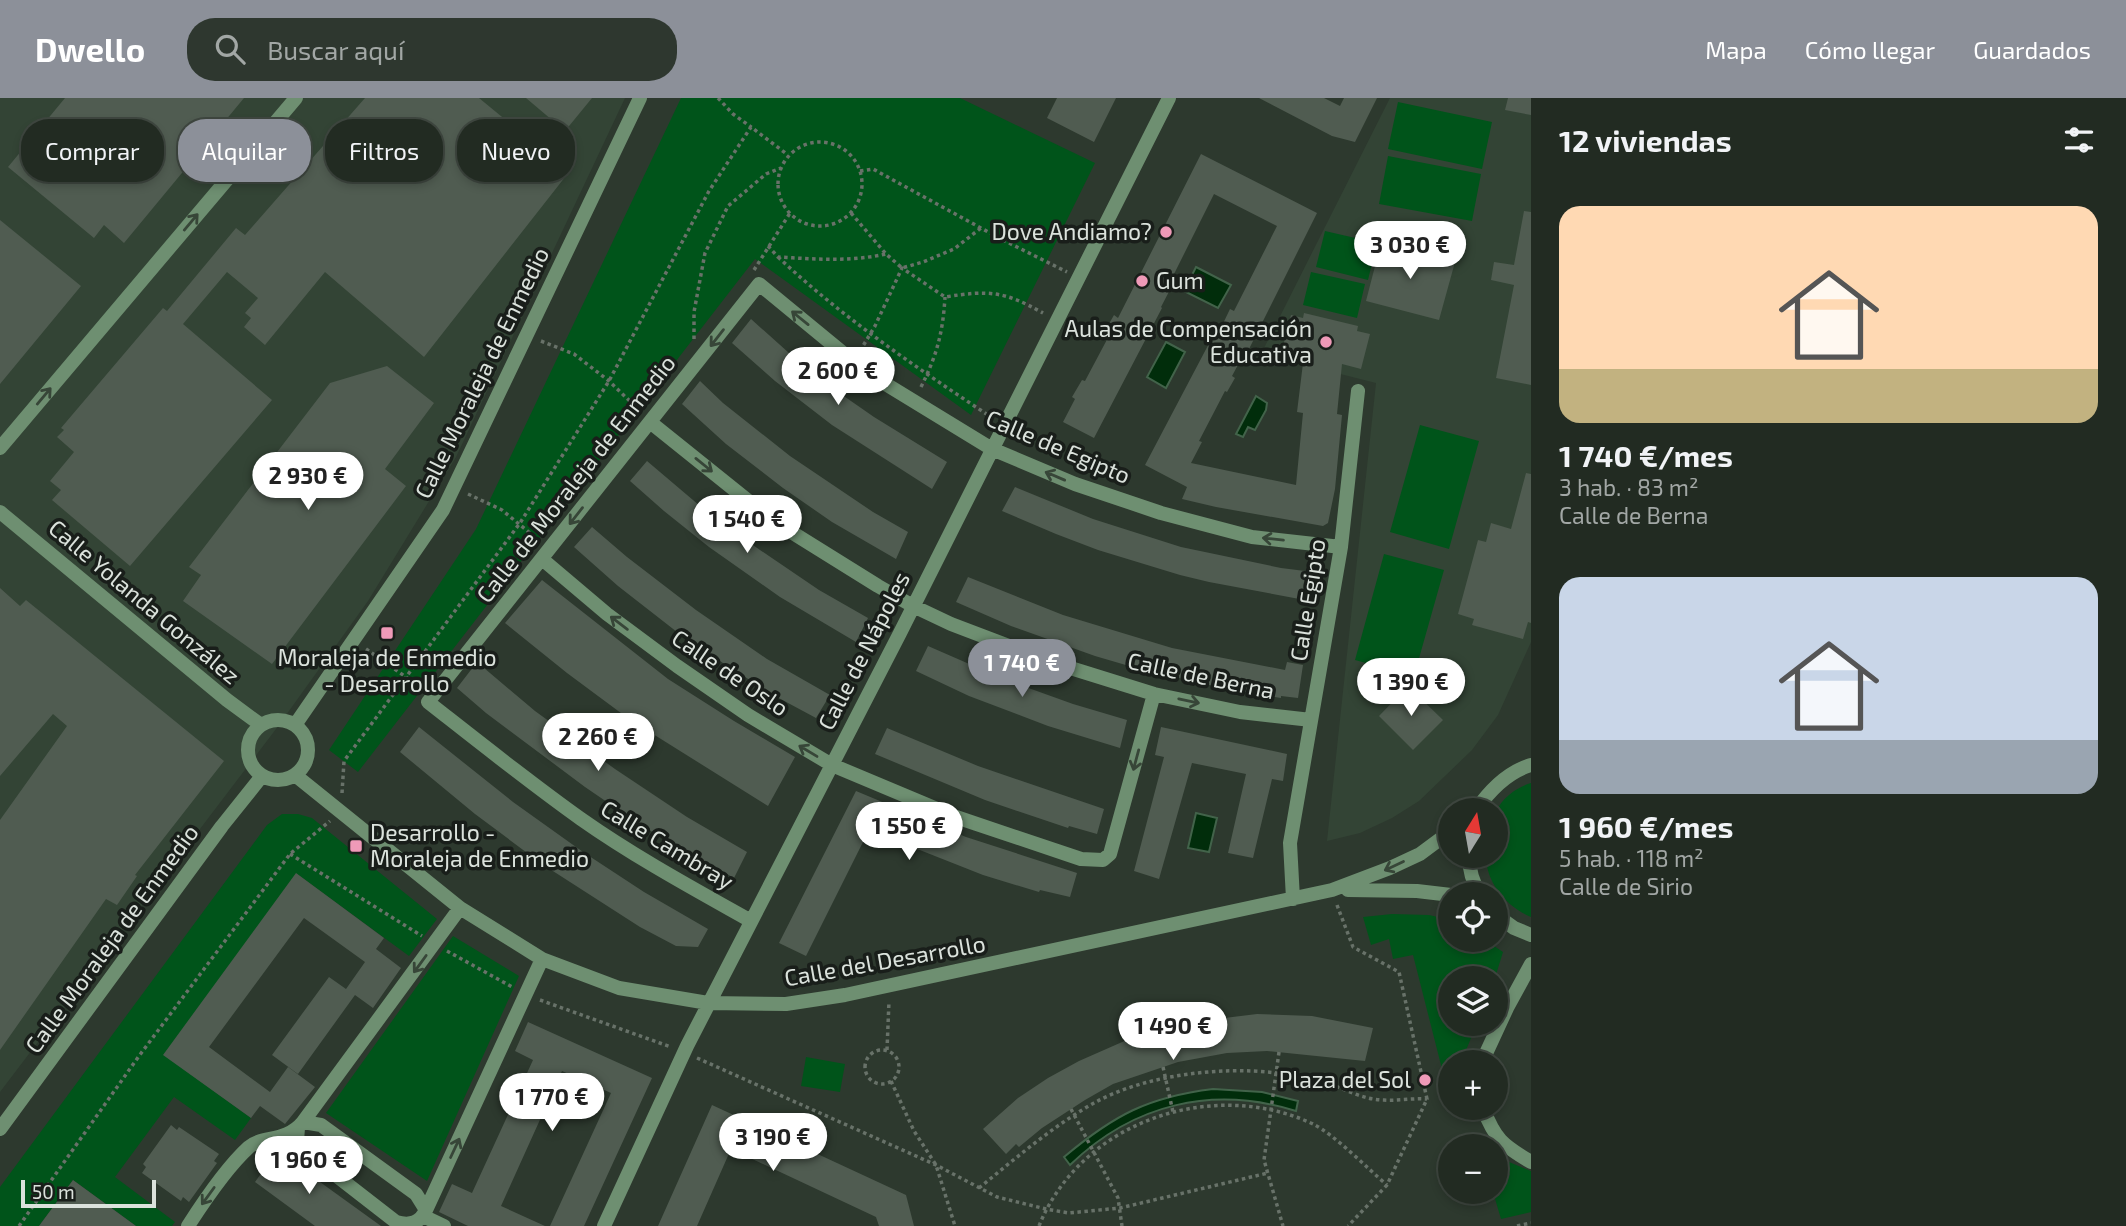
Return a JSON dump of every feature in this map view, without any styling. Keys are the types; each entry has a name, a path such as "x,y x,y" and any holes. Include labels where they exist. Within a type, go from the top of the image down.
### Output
{"street":[{"path":"0,448 296,98"},
{"name":"Calle Moraleja de Enmedio","path":"295,725 443,510 640,98"},
{"name":"Calle de Nápoles","path":"604,1226 708,1003 832,765 1170,98"},
{"name":"Calle de Egipto","path":"759,284 866,372 992,449 1075,484 1161,513 1252,537 1340,547"},
{"name":"Calle de Moraleja de Enmedio","path":"431,699 759,284"},
{"name":"Calle Egipto","path":"1293,899 1290,843 1340,547 1358,391"},
{"name":"Calle de Berna","path":"650,422 772,520 913,606 950,624 1048,661 1154,694 1240,712 1311,720"},
{"name":"Calle Yolanda González","path":"0,512 227,700 261,725"},
{"name":"Calle de Oslo","path":"546,554 607,614 677,666 748,715 832,765 956,817 1081,859 1103,860 1110,854 1154,694"},
{"name":"Calle Cambray","path":"431,699 502,761 583,820 663,871 751,921"},
{"path":"282,720 295,725 304,733 308,744 304,767 295,775 279,781 262,776 253,768 248,757 252,734 267,722 282,720"},
{"path":"1485,798 1502,780 1526,767 1531,753"},
{"name":"Calle del Desarrollo","path":"295,775 460,908 541,959 619,988 708,1003 786,1003 889,985 1293,899 1332,890 1391,869 1420,854 1438,841"},
{"name":"Calle Moraleja de Enmedio","path":"0,1129 222,826 262,776"},
{"name":"Calle del Desarrollo","path":"1332,890 1438,893"},
{"path":"188,1226 211,1191 251,1145 287,1135 301,1125 460,908"},
{"path":"1508,924 1531,935"},
{"path":"421,1219 541,959"},
{"path":"1488,1050 1531,964"},
{"path":"1488,1120 1492,1132 1508,1149 1531,1162"},
{"path":"301,1125 297,1140 302,1149 397,1222 404,1225 421,1219 444,1226"},
{"path":"301,1125 321,1125 416,1194 421,1219"}],"path":[{"path":"718,98 733,114 788,155"},
{"path":"19,1226 139,1056 290,854 341,812 344,761 520,523 610,381 709,191 751,127"},
{"path":"823,141 838,145 850,153 859,165 863,179 862,194 851,214 842,220 829,225 810,225 796,219 780,197 780,168 788,155 800,146 823,141"},
{"path":"694,339 694,312 705,253 728,206 766,174 780,168"},
{"path":"860,171 873,169 1079,278"},
{"path":"759,284 752,275 790,213"},
{"path":"851,214 886,254 945,297 981,291 1009,296 1057,321"},
{"path":"854,361 902,268 954,249 981,228"},
{"path":"768,246 834,307 1004,425"},
{"path":"778,257 862,260 886,254"},
{"path":"914,401 934,362 943,330 945,297"},
{"path":"526,335 574,354 610,381 650,422"},
{"path":"454,487 502,510 520,523 546,554"},
{"path":"352,640 406,676 431,699"},
{"path":"290,854 435,944 525,994 684,1052 936,1165 997,1197 1069,1213 1120,1208 1268,1173"},
{"path":"1332,890 1353,947 1399,972 1427,1099 1387,1185 1348,1226"},
{"path":"887,1050 889,985"},
{"path":"877,1050 887,1050 895,1055 899,1064 898,1074 891,1081 882,1084 872,1082 866,1074 864,1064 868,1055 877,1050"},
{"path":"1279,1052 1264,1160 1283,1226"},
{"path":"1163,1067 1173,1112"},
{"path":"978,1188 1052,1130 1096,1101 1165,1077 1209,1072 1276,1073 1319,1081 1356,1095 1383,1100 1427,1099"},
{"path":"891,1081 914,1132 936,1165 955,1226"},
{"path":"1039,1226 1046,1209 1065,1182 1086,1157 1114,1136 1163,1113 1218,1105 1272,1110 1314,1125 1387,1185"},
{"path":"1071,1109 1118,1198 1122,1226"},
{"path":"1517,1226 1531,1223"}],"shaded area":[{"path":"0,98 625,98 456,457 368,601 276,729 0,1092"},
{"path":"681,98 960,98 1095,163 971,415 755,259 358,772 329,750 476,529"},
{"path":"1390,98 1531,98 1531,642 1498,715 1472,750 1419,801 1392,818 1360,833 1327,841 1376,383 1261,354"},
{"path":"1398,102 1492,122 1482,169 1388,149"},
{"path":"1388,156 1481,174 1472,221 1379,204"},
{"path":"1325,231 1377,243 1368,280 1316,267"},
{"path":"1196,267 1231,285 1218,308 1184,291"},
{"path":"1311,272 1365,284 1357,318 1303,305"},
{"path":"1166,342 1185,352 1166,388 1147,377"},
{"path":"1256,396 1267,403 1266,410 1255,430 1248,427 1243,437 1236,434"},
{"path":"1420,425 1479,441 1449,549 1390,532"},
{"path":"1384,554 1444,570 1414,676 1355,660"},
{"path":"1531,783 1531,917 1508,902 1508,882 1493,882 1488,868 1508,868 1506,798"},
{"path":"1196,813 1217,818 1209,852 1188,848"},
{"path":"282,814 298,814 312,818 437,919 409,956 297,874 164,1055 251,1118 235,1140 174,1097 115,1177 175,1222 172,1226 136,1226 73,1180 39,1226 0,1226 0,1187 267,825"},
{"path":"1392,914 1438,917 1438,952 1503,952 1499,966 1438,966 1438,1036 1472,1036 1466,1050 1438,1050 1438,1053 1413,955 1393,959 1389,939 1371,945 1363,917"},
{"path":"453,936 519,976 427,1181 326,1113"},
{"path":"806,1057 845,1064 840,1092 801,1086"},
{"path":"1213,1089 1262,1092 1298,1101 1296,1111 1265,1103 1234,1100 1175,1105 1120,1127 1094,1144 1070,1165 1064,1157 1099,1130 1133,1110 1169,1097"},
{"path":"1508,1162 1531,1171 1531,1212 1501,1219 1497,1204 1508,1204"}],"building":[{"path":"65,98 244,98 227,119 178,119 178,178 124,243 104,225 94,238 26,182 164,182 164,119 48,119"},
{"path":"365,98 479,98 505,119 457,119 457,182 561,182 424,357 325,272 265,345 244,327 251,318 245,313 258,298 227,272 183,324 272,400 130,566 52,500 61,490 50,481 74,452 57,437 64,430 61,428 163,308 167,311 236,228 245,235 291,182 311,182 311,160 325,144 325,182 443,182 443,119 347,119"},
{"path":"526,98 592,98 575,119 551,119"},
{"path":"1057,98 1116,98 1094,142 1047,118"},
{"path":"1259,98 1324,98 1340,106 1344,98 1377,98 1355,142 1332,136"},
{"path":"1508,98 1531,98 1531,115 1505,110"},
{"path":"21,151 21,178 8,167"},
{"path":"1201,154 1317,213 1248,351 1246,350 1232,376 1235,378 1227,392 1225,391 1199,441 1202,442 1191,463 1296,485 1303,413 1297,412 1304,355 1282,350 1291,315 1303,318 1304,313 1358,326 1357,331 1370,334 1361,369 1342,364 1337,414 1342,415 1335,489 1328,523 1323,526 1182,499 1187,487 1145,465 1214,334 1217,336 1230,309 1234,311 1277,226 1214,194 1171,280 1174,282 1162,308 1094,438 1063,422 1075,399 1072,397 1082,380 1085,381 1111,332 1106,329 1114,315 1118,318"},
{"path":"1524,211 1531,212 1531,385 1496,378 1514,285 1491,280 1494,262 1514,265"},
{"path":"0,220 81,286 0,384"},
{"path":"1381,243 1455,262 1439,320 1366,301"},
{"path":"751,319 838,392 947,462 932,489 832,425 775,381 732,343"},
{"path":"387,366 434,403 385,469 406,486 272,664 183,601 201,575 189,567 330,383"},
{"path":"700,381 723,403 790,456 873,512 908,532 896,559 832,522 726,444 682,404"},
{"path":"647,461 713,517 819,590 868,618 856,642 780,597 709,547 664,511 630,481"},
{"path":"1526,473 1531,474 1531,623 1528,622 1523,639 1472,625 1474,619 1458,614 1478,540 1486,542 1491,523 1511,529"},
{"path":"1015,487 1093,519 1181,547 1313,572 1310,601 1180,575 1056,534 1002,511"},
{"path":"592,527 696,610 767,659 830,695 816,718 723,663 677,632 618,586 574,547"},
{"path":"968,577 1063,615 1172,648 1285,670 1287,662 1303,665 1298,698 1281,698 1222,688 1136,668 1011,626 956,602"},
{"path":"542,580 668,679 795,757 768,806 629,719 505,623"},
{"path":"0,588 20,606 26,600 224,761 135,875 137,876 117,905 106,899 0,1050 0,820 67,726 53,714 0,776"},
{"path":"928,646 1006,680 1127,720 1120,748 1048,726 969,696 916,671"},
{"path":"477,662 535,711 615,769 687,817 747,852 734,878 642,826 486,713 457,688"},
{"path":"1408,686 1443,720 1413,750 1379,716"},
{"path":"419,727 513,802 583,852 708,929 698,947 676,946 640,927 542,864 475,814 400,752"},
{"path":"1161,727 1287,754 1283,781 1272,779 1253,858 1228,853 1246,774 1192,763 1159,879 1134,871 1164,757 1155,755"},
{"path":"887,728 978,766 1104,809 1097,834 1069,826 1068,828 985,800 875,754"},
{"path":"856,791 966,837 1077,873 1070,897 1040,890 1039,892 983,875 870,828 806,956 779,943"},
{"path":"296,873 384,938 376,949 401,968 373,1008 355,995 298,1074 272,1055 329,977 346,989 365,962 304,918 209,1047 270,1092 288,1067 315,1087 285,1124 260,1106 251,1118 163,1055"},
{"path":"1257,1014 1312,1016 1373,1028 1365,1061 1267,1051 1227,1053 1178,1062 1113,1084 1042,1128 1019,1147 1016,1144 1006,1154 983,1129 1018,1098 1048,1078 1129,1039 1163,1028"},
{"path":"528,1022 652,1078 584,1226 550,1226 611,1093 562,1071 501,1206 545,1226 468,1226 439,1212 452,1184 472,1193 533,1060 515,1051"},
{"path":"712,1105 906,1195 914,1226 879,1226 876,1217 731,1149 697,1226 658,1226"},
{"path":"171,1125 177,1130 179,1127 219,1154 214,1161 217,1163 189,1202 183,1197 181,1201 142,1173 146,1167 143,1164"},
{"path":"277,1151 381,1226 315,1226 255,1182"},
{"path":"73,1180 136,1226 39,1226"}],"place":[{"name":"Dove Andiamo?","path":"1166,232"},
{"name":"Gum","path":"1142,281"},
{"name":"Aulas de Compensación Educativa","path":"1326,342"},
{"name":"Moraleja de Enmedio - Desarrollo","path":"387,633"},
{"name":"Desarrollo - Moraleja de Enmedio","path":"356,846"},
{"name":"Plaza del Sol","path":"1425,1080"}]}
